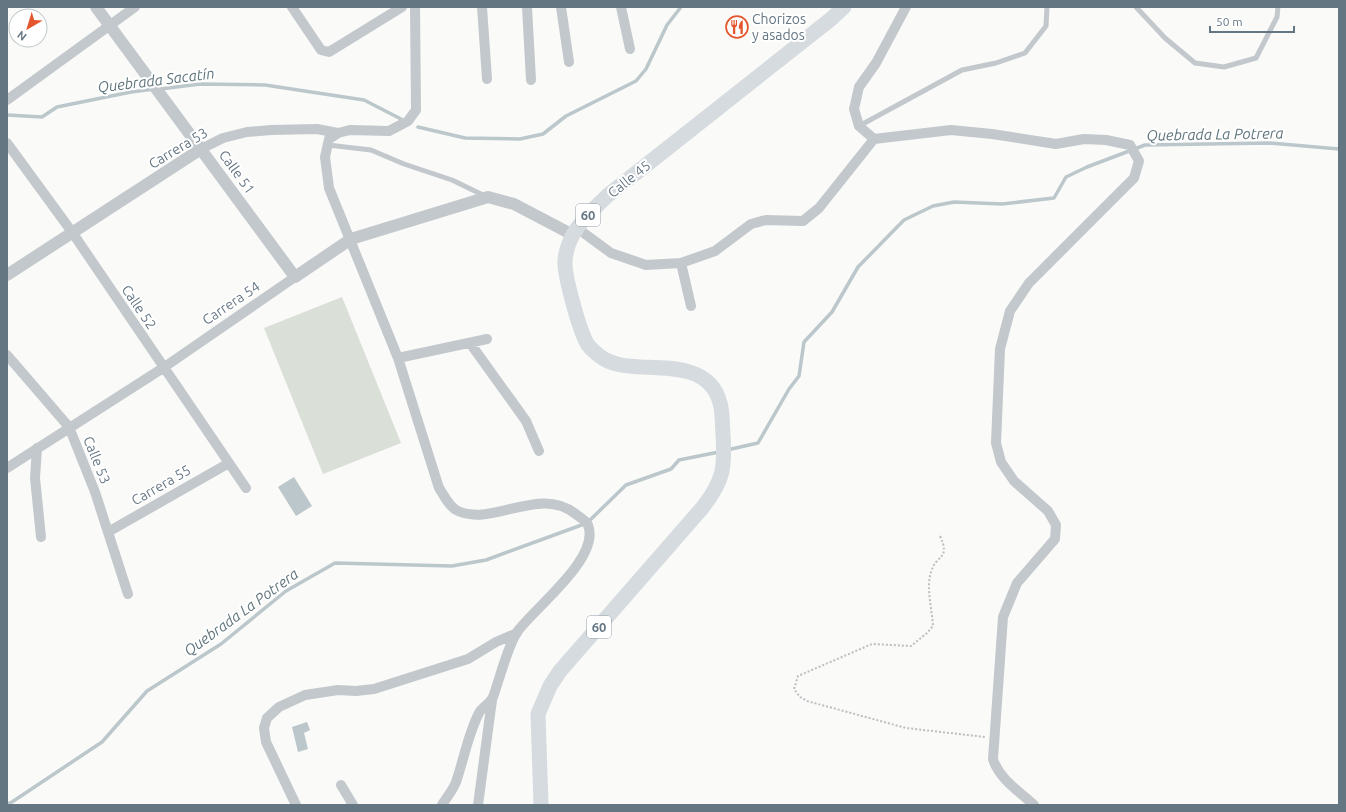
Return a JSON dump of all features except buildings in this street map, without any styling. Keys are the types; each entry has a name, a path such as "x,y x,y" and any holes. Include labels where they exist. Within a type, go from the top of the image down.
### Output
{"main road":[{"name":"Calle 45","path":"541,805 538,714 550,686 560,671 703,507 717,488 723,473 723,438 720,402 714,390 704,379 691,372 674,368 615,364 595,352 588,344 581,331 566,278 565,261 568,246 575,231 607,196 831,20 844,7"}],"street":[{"name":"Calle 51","path":"96,7 295,277"},
{"path":"7,100 135,7"},
{"path":"292,7 321,50 329,52 402,7"},
{"name":"Carrera 53","path":"7,275 201,149 224,138 247,132 271,130 317,129 338,133 350,130 390,131 408,121 416,110 415,7"},
{"path":"482,7 487,79"},
{"path":"527,7 531,80"},
{"path":"561,7 569,62"},
{"path":"621,7 630,49"},
{"path":"874,139 859,126 854,109 859,87 876,63 906,7"},
{"path":"488,197 514,204 575,231 611,253 646,265 681,263 714,250 751,224 766,220 803,221 819,208 874,139 951,130 992,134 1056,144 1084,139 1106,140 1130,145 1139,160 1134,178 1029,283 1010,310 1000,349 996,443 1001,462 1014,481 1048,511 1056,525 1055,539 1017,583 1004,617 994,759 996,768 1034,805"},
{"path":"338,133 329,139 325,157 329,188 351,239 398,358 439,488 456,510 465,514 482,514 530,504 552,504 571,510 587,523 590,531 585,553 569,575 517,633 492,700 478,805"},
{"name":"Calle 52","path":"7,143 72,232 246,488"},
{"name":"Carrera 54","path":"7,468 163,368 351,239 488,197"},
{"path":"681,263 691,306"},
{"path":"398,358 487,339"},
{"path":"470,343 526,421 538,451"},
{"name":"Calle 53","path":"7,355 69,427 95,492 128,594"},
{"path":"37,448 35,478 41,537"},
{"name":"Carrera 55","path":"108,532 228,463"},
{"path":"296,805 266,742 264,728 267,718 279,708 306,695 338,690 356,691 374,689 468,659 496,642 517,633"},
{"path":"442,805 455,783 479,712 492,700"},
{"path":"341,785 353,805"}],"lane":[{"path":"859,126 962,70 996,63 1025,53 1046,26 1047,7"},
{"path":"1136,7 1164,38 1195,63 1224,68 1256,58 1277,17 1278,7"},
{"path":"328,146 371,150 404,164 452,180 488,197"}],"path":[{"path":"940,536 945,547 943,554 931,571 929,581 933,626 928,633 911,646 872,644 798,676 794,689 800,698 807,702 906,728 995,738"}],"shaded area":[{"path":"342,297 401,443 323,474 264,328"},
{"path":"294,477 312,506 296,516 278,487"},
{"path":"307,722 310,730 304,733 308,749 298,752 292,727"}],"waterway":[{"name":"Quebrada Sacatín","path":"418,127 465,138 520,139 543,134 566,116 636,81 646,69 667,25 681,7"},
{"name":"Quebrada Sacatín","path":"160,89 201,84 265,85 364,100 401,119"},
{"name":"Quebrada Sacatín","path":"7,115 42,117 57,107 131,92 154,89"},
{"name":"Quebrada La Potrera","path":"727,450 758,443 789,389 799,376 804,342 832,312 858,267 904,220 933,206 954,202 1002,204 1054,198 1066,177 1087,167 1145,145 1269,143 1339,149"},
{"name":"Quebrada La Potrera","path":"7,804 102,742 147,691 221,644 286,591 335,563 452,566 486,560 587,523 626,485 671,469 679,460 719,452"}],"place":[{"name":"Chorizos y asados","path":"737,27"}]}
